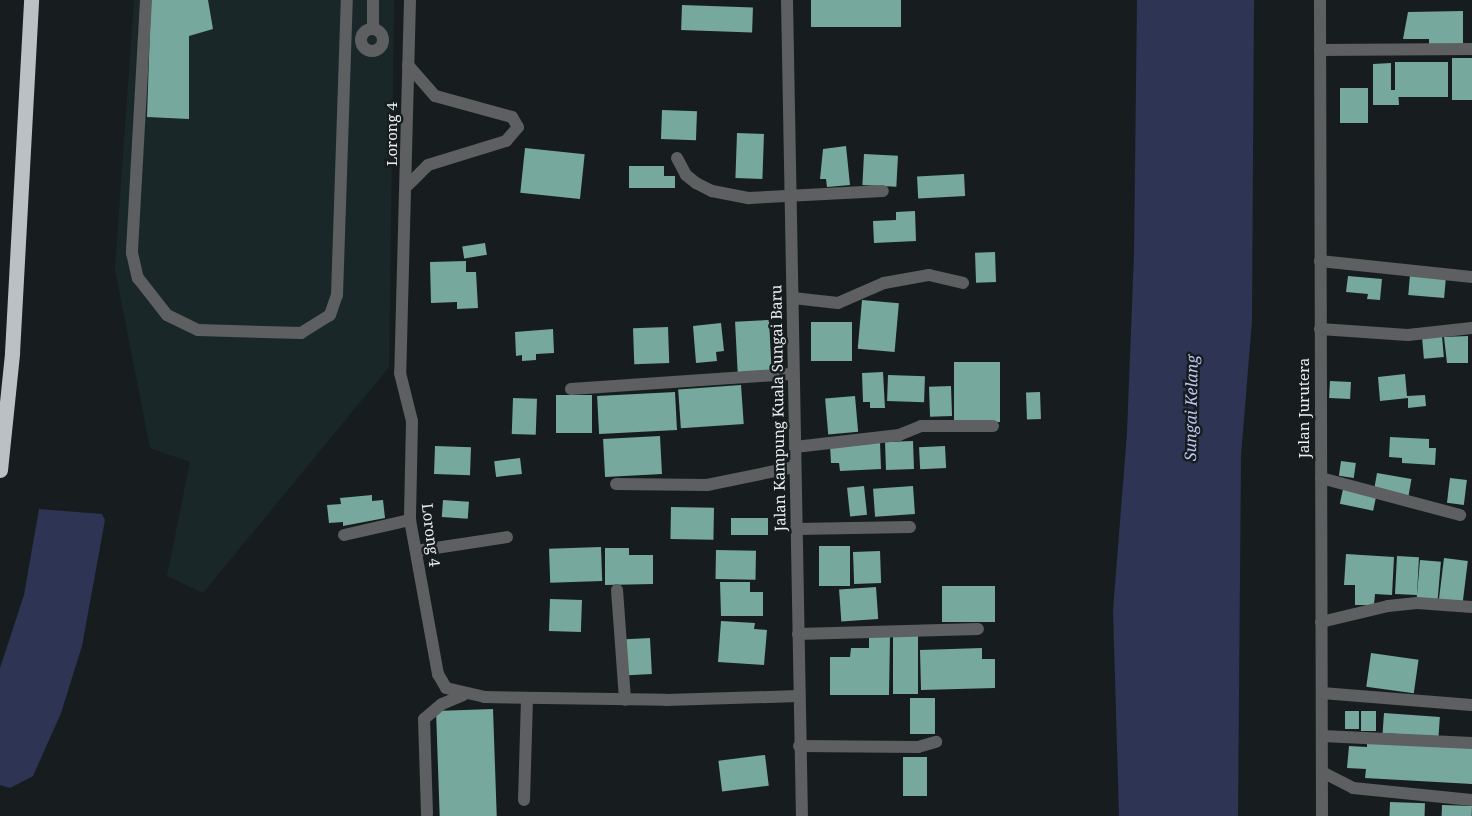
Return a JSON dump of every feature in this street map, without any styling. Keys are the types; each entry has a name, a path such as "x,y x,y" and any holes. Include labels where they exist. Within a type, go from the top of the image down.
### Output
{"highway":[{"path":"0,470 12,353 31,0"}],"street":[{"path":"146,0 132,253 138,278 167,315 198,330 301,333 330,315 338,295 346,0"},
{"path":"373,0 373,29"},
{"name":"Lorong 4","path":"410,0 408,185 399,345 400,373 412,422 410,520 438,674 446,688 463,695 625,700 798,696"},
{"name":"Jalan Kampung Kuala Sungai Baru","path":"787,0 798,696 802,816"},
{"name":"Jalan Jurutera","path":"1320,0 1321,622 1324,773 1322,816"},
{"path":"1320,50 1472,49"},
{"path":"408,65 435,96 504,114 512,117 518,127 506,141 428,166 408,185"},
{"path":"677,158 686,175 712,191 749,198 883,191"},
{"path":"1320,262 1472,277"},
{"path":"793,298 838,303 884,283 929,275 963,282"},
{"path":"1320,329 1408,335 1472,328"},
{"path":"571,389 793,374"},
{"path":"795,447 899,435 921,426 993,426"},
{"path":"616,484 708,485 795,467"},
{"path":"1321,478 1460,515"},
{"path":"344,535 410,520"},
{"path":"796,529 910,527"},
{"path":"416,552 508,537"},
{"path":"617,590 625,700"},
{"path":"1321,622 1388,606 1417,603 1472,607"},
{"path":"798,634 978,629"},
{"path":"1322,693 1472,705"},
{"path":"427,814 424,719 442,704 463,695"},
{"path":"524,800 527,698"},
{"path":"1322,736 1472,743"},
{"path":"799,746 918,747 936,742"},
{"path":"1324,773 1353,788 1472,800"}],"shaded area":[{"path":"134,0 394,0 389,367 203,593 167,576 190,462 150,448 115,269"}],"water":[{"name":"Sungai Kelang","path":"1137,0 1254,0 1252,321 1241,456 1238,816 1119,816 1113,610 1127,433 1134,253"},
{"path":"39,509 102,514 105,520 82,646 61,713 33,776 10,788 0,785 0,668 24,595"}],"building":[{"path":"151,0 208,0 213,29 189,36 189,119 147,117"},
{"path":"811,0 901,0 901,27 811,27"},
{"path":"682,5 753,7 752,32 681,30"},
{"path":"1463,11 1463,44 1429,45 1429,39 1403,39 1408,12"},
{"path":"1452,58 1472,58 1472,100 1452,100"},
{"path":"1395,62 1448,62 1448,97 1395,97"},
{"path":"1391,63 1391,90 1398,90 1399,105 1373,105 1373,64"},
{"path":"1340,88 1368,88 1368,123 1340,123"},
{"path":"662,110 697,111 696,140 661,139"},
{"path":"737,133 764,134 762,179 735,178"},
{"path":"846,146 850,185 827,187 826,179 820,179 823,149"},
{"path":"525,148 585,154 580,199 520,193"},
{"path":"864,154 898,156 896,187 862,185"},
{"path":"629,166 664,166 664,176 675,176 675,188 629,188"},
{"path":"964,174 965,196 918,198 917,176"},
{"path":"915,211 916,241 874,243 873,221 896,220 896,212"},
{"path":"485,243 487,255 464,258 462,247"},
{"path":"995,252 996,282 976,283 975,253"},
{"path":"466,261 466,272 476,272 478,308 457,309 457,302 431,303 430,262"},
{"path":"1410,275 1446,278 1444,298 1408,295"},
{"path":"1348,276 1382,279 1380,300 1367,299 1368,294 1346,292"},
{"path":"862,300 899,303 895,352 858,349"},
{"path":"769,320 772,373 738,375 735,322"},
{"path":"811,322 852,322 852,361 811,361"},
{"path":"721,323 724,351 716,352 717,361 696,363 693,326"},
{"path":"668,327 669,363 634,364 633,328"},
{"path":"553,329 554,353 536,354 536,360 522,361 522,355 516,356 515,332"},
{"path":"1442,336 1444,357 1424,359 1422,338"},
{"path":"1468,336 1468,363 1447,363 1444,337"},
{"path":"954,362 1000,362 1000,422 954,422"},
{"path":"883,372 885,408 870,408 870,402 863,402 862,373"},
{"path":"1405,374 1407,396 1425,395 1426,406 1408,408 1408,398 1380,401 1378,377"},
{"path":"888,375 925,376 924,402 887,401"},
{"path":"1330,381 1351,382 1350,399 1329,398"},
{"path":"741,385 744,424 681,428 678,389"},
{"path":"951,386 952,416 930,417 929,387"},
{"path":"675,392 677,430 599,434 597,396"},
{"path":"1026,392 1040,392 1041,419 1027,419"},
{"path":"556,395 592,395 592,433 556,433"},
{"path":"855,396 858,432 828,434 825,399"},
{"path":"513,398 537,399 536,435 512,434"},
{"path":"660,436 662,474 605,477 603,439"},
{"path":"1390,437 1429,439 1429,448 1436,448 1435,465 1402,463 1402,458 1389,457"},
{"path":"913,441 914,469 886,470 885,442"},
{"path":"880,442 881,469 840,471 839,463 831,463 830,445"},
{"path":"435,446 471,447 470,475 434,474"},
{"path":"945,446 946,468 920,469 919,447"},
{"path":"520,458 522,474 496,477 494,461"},
{"path":"1341,461 1356,463 1354,478 1339,476"},
{"path":"1377,473 1411,479 1408,498 1374,492"},
{"path":"1450,478 1467,480 1464,505 1447,503"},
{"path":"864,486 867,515 850,517 847,488"},
{"path":"913,486 915,514 875,517 873,489"},
{"path":"1343,489 1376,496 1373,511 1340,504"},
{"path":"372,495 372,501 383,500 385,518 343,526 343,522 329,523 327,505 341,504 340,498"},
{"path":"443,500 469,502 468,519 442,517"},
{"path":"671,507 714,508 713,540 670,539"},
{"path":"731,518 768,518 768,535 731,535"},
{"path":"819,546 850,546 850,586 819,586"},
{"path":"601,547 602,581 550,583 549,549"},
{"path":"605,548 629,548 629,555 653,555 653,584 605,585"},
{"path":"716,550 756,551 755,580 715,579"},
{"path":"880,551 881,583 854,584 853,552"},
{"path":"1346,554 1394,557 1392,595 1375,594 1374,605 1355,605 1355,585 1344,585"},
{"path":"1397,556 1419,557 1417,595 1395,594"},
{"path":"1444,558 1468,561 1462,605 1439,602"},
{"path":"1420,560 1441,562 1438,600 1417,598"},
{"path":"720,582 750,582 750,592 763,592 763,616 721,616"},
{"path":"942,586 995,586 995,622 942,622"},
{"path":"876,587 878,619 841,622 839,590"},
{"path":"550,599 582,600 581,632 549,631"},
{"path":"721,621 755,623 754,629 767,630 764,665 718,662"},
{"path":"869,636 890,636 889,695 830,695 830,657 850,657 851,648 869,648"},
{"path":"893,636 918,636 918,694 893,694"},
{"path":"650,638 652,674 628,675 626,639"},
{"path":"982,648 982,659 995,659 995,688 921,690 920,650"},
{"path":"1371,653 1419,660 1414,693 1366,687"},
{"path":"910,698 935,698 935,734 910,734"},
{"path":"493,709 497,816 440,816 436,711"},
{"path":"1345,711 1359,711 1359,729 1345,729"},
{"path":"1361,711 1376,711 1376,731 1361,731"},
{"path":"1384,713 1440,717 1438,737 1383,733"},
{"path":"1367,742 1472,748 1472,784 1365,778 1366,769 1347,768 1349,746 1367,747"},
{"path":"765,755 769,786 722,791 718,761"},
{"path":"903,757 927,757 927,796 903,796"},
{"path":"1390,802 1425,803 1425,816 1390,816"},
{"path":"1442,805 1472,806 1472,816 1442,816"}]}
